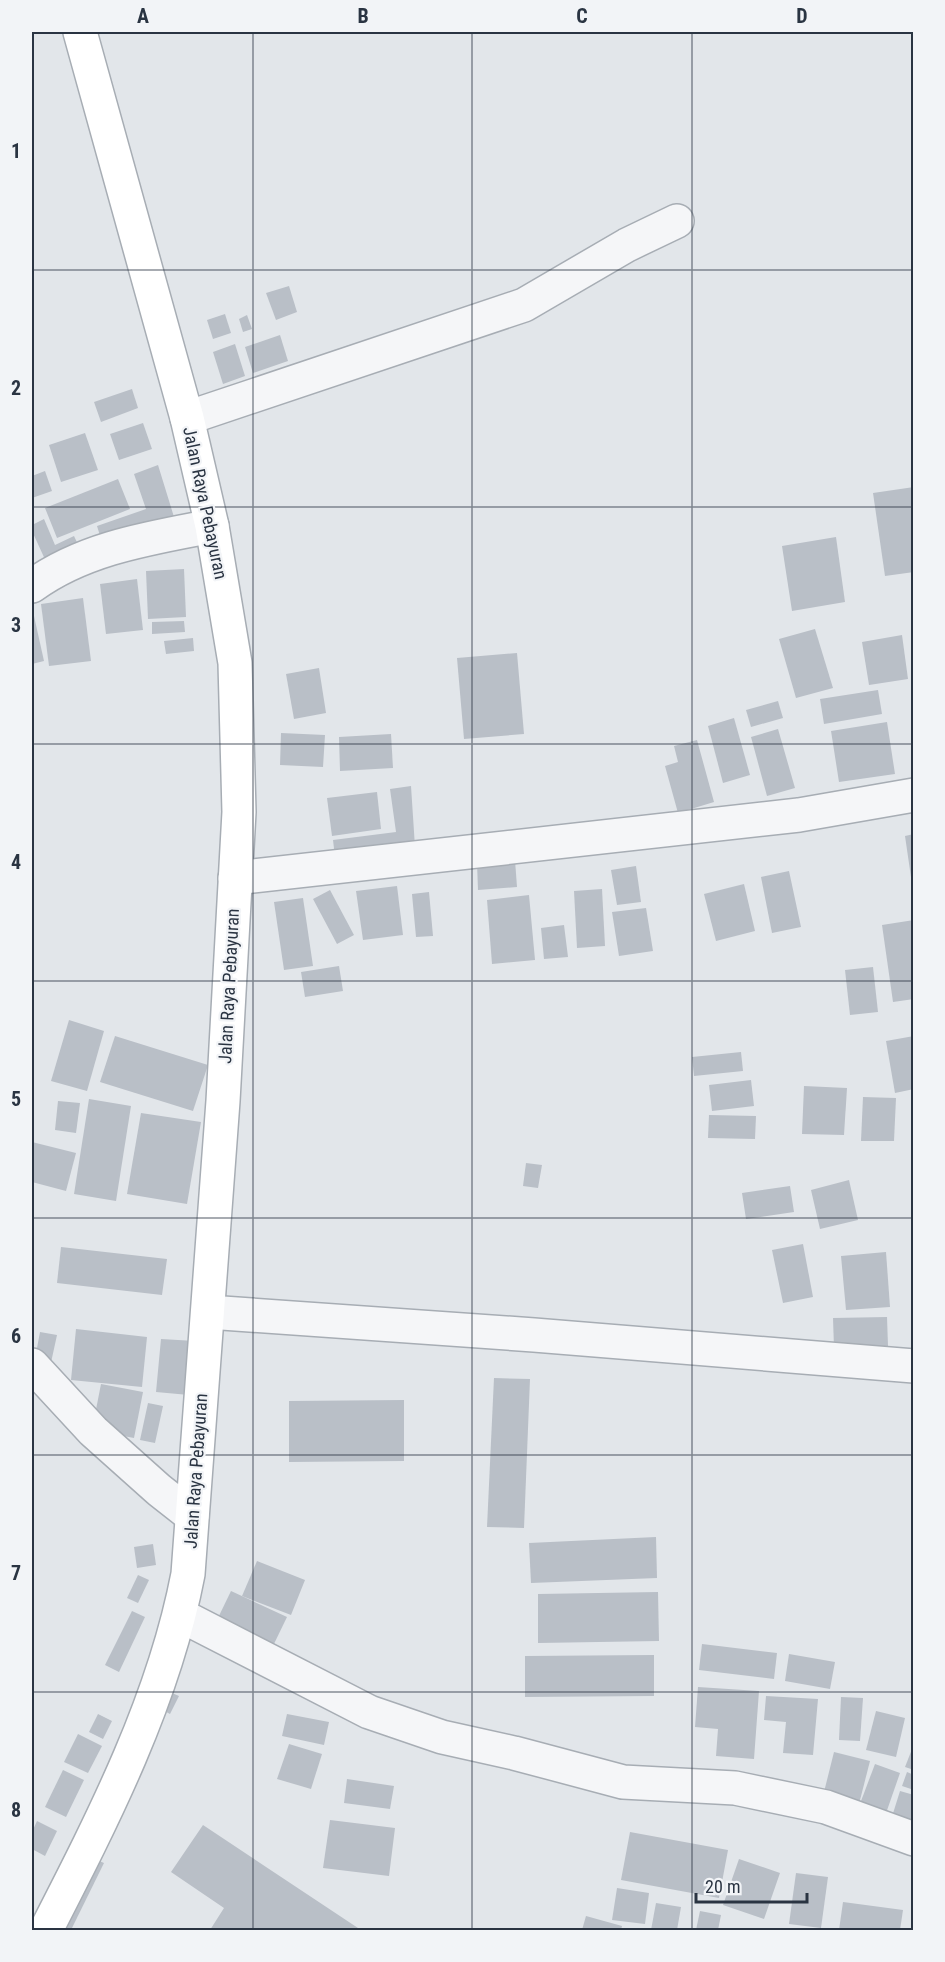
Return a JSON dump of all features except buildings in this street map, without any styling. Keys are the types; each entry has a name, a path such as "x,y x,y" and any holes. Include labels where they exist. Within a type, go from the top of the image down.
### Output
{"main road":[{"name":"Jalan Raya Pebayuran","path":"46,1930 125,1769 180,1615 188,1574 223,1101 239,812 236,663 212,526 187,418 80,32"}],"street":[{"path":"187,418 524,305 627,245 677,221"},
{"path":"32,586 46,576 91,554 156,537 212,526"},
{"path":"235,878 787,816 914,795"},
{"path":"208,1312 534,1335 914,1366"},
{"path":"32,1365 93,1431 192,1516"},
{"path":"180,1615 369,1712 441,1737 514,1753 623,1782 735,1788 826,1807 914,1839"}]}
